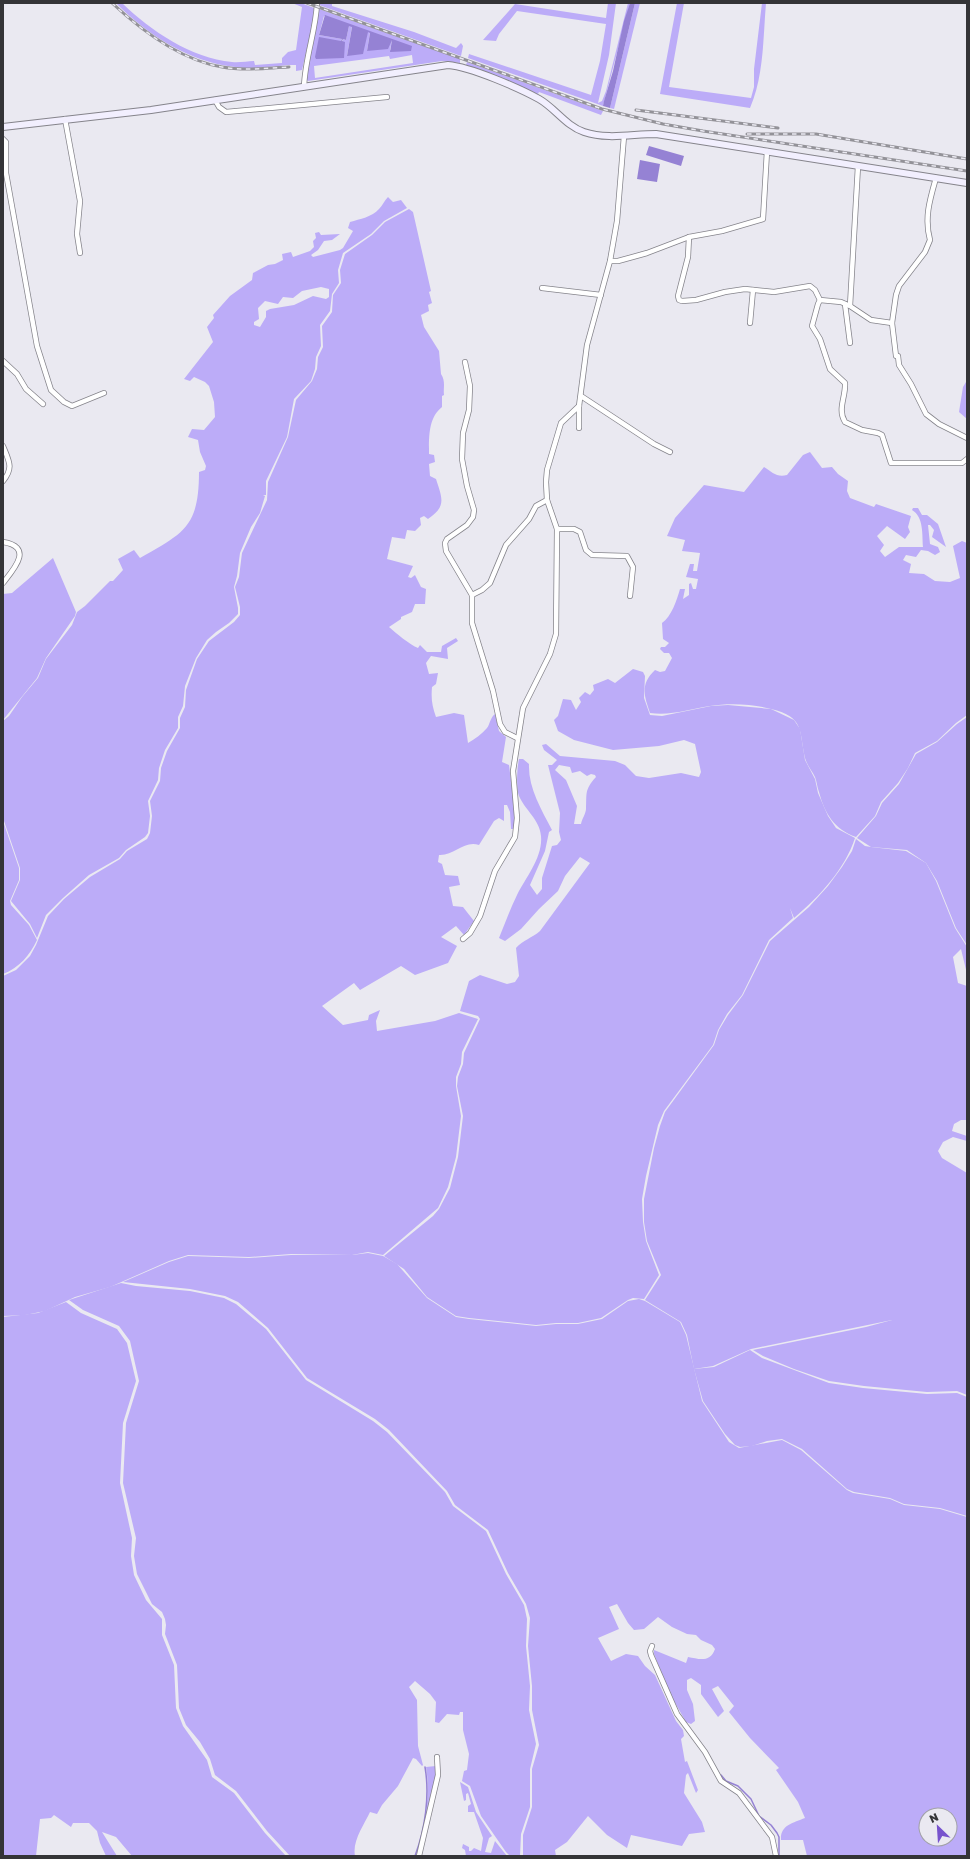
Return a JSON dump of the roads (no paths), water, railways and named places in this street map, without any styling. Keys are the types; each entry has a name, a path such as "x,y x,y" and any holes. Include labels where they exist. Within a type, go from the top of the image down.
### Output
{"main road":[{"path":"3,126 151,110 434,66 461,66 511,86 540,100 583,132 610,137 634,134 656,134 967,183"}],"street":[{"path":"304,87 306,63 315,23 317,3"},
{"path":"215,100 219,107 226,112 329,104 387,97"},
{"path":"65,119 80,201 77,228 80,253"},
{"path":"580,428 579,406 586,345 610,261 617,221 624,136"},
{"path":"3,139 6,142 6,173 28,301 37,346 50,388 64,402 72,406 104,393"},
{"path":"610,261 618,261 647,253 689,237 722,231 762,219 767,151"},
{"path":"850,306 858,166"},
{"path":"936,178 926,229 930,240 925,252 899,286 892,323 899,365 911,384 926,414 939,424 967,438"},
{"path":"689,237 689,252 679,300 696,300 736,289 774,292 810,286 815,290 820,300"},
{"path":"542,288 601,295"},
{"path":"750,323 753,290"},
{"path":"820,300 845,304 871,320 892,323"},
{"path":"820,300 812,326 820,339 830,368 844,383 845,390 840,410 845,422 862,430 882,435 891,463 962,463 967,459"},
{"path":"845,304 850,343"},
{"path":"3,361 17,374 26,389 43,404"},
{"path":"465,362 470,386 469,410 463,433 462,459 467,486 474,510 473,518 447,539 445,543 446,551 472,595 472,623 493,691 500,724 505,732 517,738"},
{"path":"581,396 670,452"},
{"path":"463,940 470,933 480,916 495,871 515,837 517,818 513,771 517,738 523,708 550,654 556,634 557,529 547,500 547,470 552,446 561,423 579,406"},
{"path":"3,446 10,468 9,474 3,481"},
{"path":"472,595 482,590 490,583 506,545 529,519 536,506 547,500"},
{"path":"557,529 574,529 580,532 586,550 592,555 627,556 633,567 630,596"},
{"path":"3,542 13,544 18,548 20,556 19,562 3,583"},
{"path":"652,1646 650,1651 651,1655 677,1714 708,1757 721,1781 739,1793 772,1837 776,1856"},
{"path":"419,1856 427,1828 438,1775 437,1757"}],"waterway":[{"path":"415,1856 419,1846 426,1812 427,1789 425,1767"},
{"path":"721,1775 726,1781 738,1786 751,1799 759,1816 771,1825 777,1833 779,1837 779,1856"}],"railway":[{"path":"112,3 149,34 162,43 191,58 222,67 239,69 289,67"},
{"path":"307,3 602,109 663,124 703,131 967,171"},
{"path":"636,110 778,128"},
{"path":"747,134 816,134 967,159"}]}
